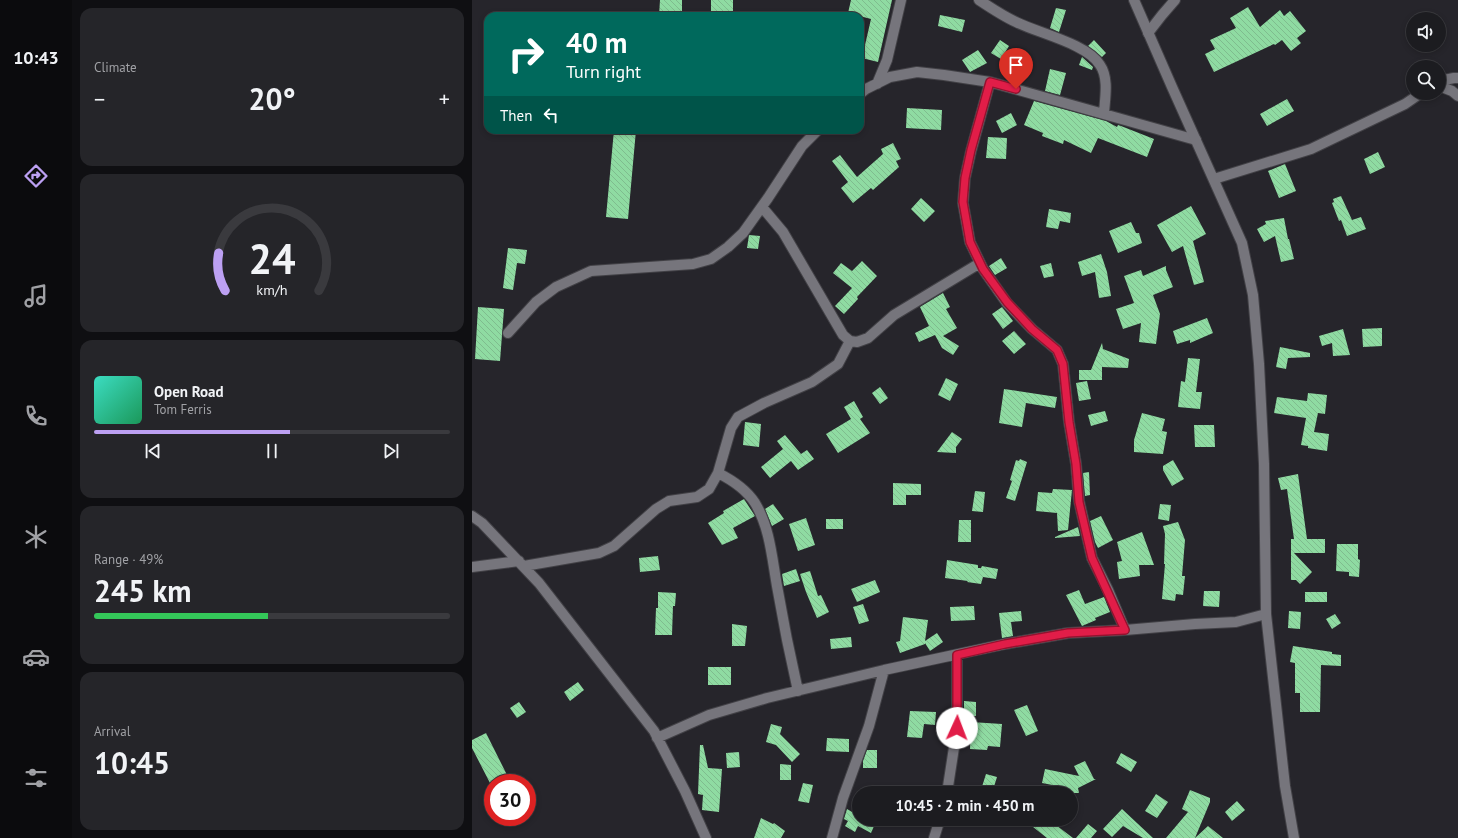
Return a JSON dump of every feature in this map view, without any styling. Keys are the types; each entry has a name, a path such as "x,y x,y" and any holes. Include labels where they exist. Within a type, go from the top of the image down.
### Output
{"street":[{"path":"877,84 887,60 901,0"},
{"path":"979,0 1016,22 1075,45 1092,55 1101,65 1106,84 1104,113"},
{"path":"1134,0 1242,243 1253,295 1259,364 1264,464 1266,614 1285,786 1294,838"},
{"path":"1148,34 1175,0"},
{"path":"864,92 890,78 917,72 990,82 1196,140"},
{"path":"1446,80 1458,78"},
{"path":"990,82 971,150 965,178 963,202 970,242 980,263 1007,302 1032,329 1057,350 1063,364 1069,422 1076,464 1079,502 1092,558 1125,630"},
{"path":"1446,89 1458,96"},
{"path":"1214,179 1311,149 1411,100"},
{"path":"508,333 536,302 556,287 591,271 693,264 711,259 728,247 743,233 802,146 814,134"},
{"path":"762,207 784,232 843,335 850,341 857,342 868,338 894,315 980,263"},
{"path":"472,566 521,564 599,553 614,546 656,509 669,501 697,497 709,489 718,473 731,428 738,417 764,403 812,382 838,364 850,341"},
{"path":"718,473 730,479 743,489 755,503 766,526 784,626 798,691"},
{"path":"472,516 482,523 539,583 654,731 685,791 706,838"},
{"path":"657,738 710,715 798,691 884,670 1005,644 1068,633 1236,622 1266,614"},
{"path":"948,786 957,728 957,655"},
{"path":"832,838 869,726 884,670"},
{"path":"934,838 938,826"}],"building":[{"path":"660,0 682,0 682,12 659,12"},
{"path":"711,0 733,0 733,12 711,12"},
{"path":"851,0 892,0 878,62 864,58 864,49 871,19 864,17 864,12 848,12"},
{"path":"1248,7 1260,27 1280,10 1284,16 1290,11 1306,31 1297,38 1301,43 1291,51 1282,40 1275,45 1274,44 1214,72 1205,54 1215,49 1210,40 1236,28 1230,18"},
{"path":"1056,8 1066,10 1059,32 1050,28"},
{"path":"940,15 965,20 962,32 938,26"},
{"path":"1000,40 1009,46 1001,59 991,53"},
{"path":"1094,40 1106,53 1102,57 1088,46"},
{"path":"978,50 987,63 970,72 962,60"},
{"path":"1082,57 1093,67 1092,70 1079,65"},
{"path":"1050,69 1066,73 1060,95 1045,91"},
{"path":"1287,99 1294,111 1267,126 1260,114"},
{"path":"1034,101 1106,121 1117,127 1118,125 1154,139 1147,157 1098,138 1091,153 1064,140 1063,144 1042,136 1043,133 1024,125"},
{"path":"907,108 942,110 941,130 906,128"},
{"path":"1011,113 1017,125 1002,133 996,121"},
{"path":"614,134 636,134 628,219 606,217"},
{"path":"988,137 1007,138 1006,159 986,158"},
{"path":"893,143 901,159 896,161 899,167 873,190 871,188 853,203 841,188 848,182 832,161 840,155 857,177 883,154 881,149"},
{"path":"1378,152 1385,167 1370,174 1364,159"},
{"path":"1285,164 1296,191 1279,198 1268,171"},
{"path":"1341,196 1352,220 1361,217 1366,229 1347,236 1332,203 1334,202 1333,199"},
{"path":"921,198 935,211 924,222 911,209"},
{"path":"1191,206 1206,234 1193,241 1204,282 1194,285 1183,246 1172,252 1157,225"},
{"path":"1049,209 1071,213 1070,223 1060,221 1058,229 1046,227"},
{"path":"1284,218 1294,259 1281,262 1275,236 1264,242 1257,229 1266,224 1265,221"},
{"path":"1131,222 1136,233 1139,233 1142,243 1118,253 1109,231"},
{"path":"749,235 760,236 758,249 747,248"},
{"path":"508,248 527,250 525,264 517,263 513,290 503,288"},
{"path":"1101,254 1107,272 1111,296 1099,298 1095,272 1082,276 1078,262"},
{"path":"1001,258 1007,268 995,275 989,266"},
{"path":"862,261 877,276 857,297 858,299 844,314 835,306 852,288 833,273 841,263 852,271"},
{"path":"1051,263 1054,276 1044,278 1040,266"},
{"path":"1166,266 1166,270 1173,287 1153,295 1160,314 1156,344 1139,342 1141,323 1123,329 1116,309 1134,303 1124,276 1141,270 1143,276"},
{"path":"943,293 950,307 946,309 957,328 943,336 959,346 953,355 942,348 935,335 919,342 915,333 929,326 920,307"},
{"path":"478,307 504,309 500,361 475,359"},
{"path":"1002,307 1013,321 1003,329 992,314"},
{"path":"1207,318 1213,333 1190,343 1190,340 1177,344 1173,331"},
{"path":"1382,328 1382,346 1363,347 1362,329"},
{"path":"1343,329 1350,355 1333,356 1332,343 1322,346 1319,336"},
{"path":"1014,331 1026,344 1014,354 1002,341"},
{"path":"1102,343 1103,349 1129,359 1128,368 1102,367 1102,380 1079,380 1079,370 1091,370"},
{"path":"1280,347 1310,353 1310,357 1288,358 1286,369 1276,367"},
{"path":"1188,358 1200,359 1196,392 1202,392 1200,409 1178,407 1181,381 1185,382"},
{"path":"946,378 958,384 950,401 938,395"},
{"path":"1087,381 1091,399 1079,401 1076,383"},
{"path":"880,387 888,398 880,404 872,393"},
{"path":"1004,389 1057,397 1055,408 1026,403 1022,427 999,423"},
{"path":"1308,393 1327,395 1325,414 1318,413 1314,432 1329,434 1327,451 1308,448 1308,446 1301,445 1306,418 1274,413 1277,397 1307,401"},
{"path":"854,401 863,417 860,419 870,433 838,453 826,434 851,419 844,407"},
{"path":"1105,411 1108,421 1091,426 1088,415"},
{"path":"1142,413 1165,419 1162,431 1167,432 1163,454 1134,452 1134,440"},
{"path":"745,422 761,424 759,447 743,445"},
{"path":"1194,425 1214,425 1215,447 1195,447"},
{"path":"952,432 962,439 956,447 956,453 937,452"},
{"path":"785,435 801,454 807,450 814,459 798,470 791,461 770,478 761,467 783,449 777,441"},
{"path":"1020,459 1027,462 1015,501 1006,498 1012,481 1010,480 1016,460 1019,461"},
{"path":"1173,460 1184,479 1172,486 1163,470 1163,466"},
{"path":"1089,472 1090,495 1085,496 1083,473"},
{"path":"1298,474 1307,539 1325,539 1325,553 1294,553 1312,572 1300,584 1296,580 1291,580 1291,539 1294,539 1287,489 1281,490 1278,478"},
{"path":"893,483 921,484 921,495 906,495 906,505 893,505"},
{"path":"1053,489 1072,490 1068,530 1058,531 1057,513 1036,511 1038,492 1052,493"},
{"path":"975,491 985,492 983,512 972,511"},
{"path":"744,499 755,516 733,528 738,538 722,545 708,523 724,513 723,511"},
{"path":"773,504 784,519 772,526 765,509"},
{"path":"1160,504 1171,505 1169,521 1158,519"},
{"path":"1101,516 1113,540 1098,548 1090,521"},
{"path":"806,518 815,545 798,551 789,524"},
{"path":"826,519 843,519 843,529 826,529"},
{"path":"959,520 971,520 971,542 958,542"},
{"path":"1178,522 1185,540 1182,576 1185,576 1183,595 1176,594 1175,601 1162,599 1165,564 1165,534 1163,526"},
{"path":"1078,527 1080,536 1055,538 1055,537"},
{"path":"1142,532 1154,565 1139,565 1140,576 1119,579 1117,562 1122,561 1117,542"},
{"path":"1337,544 1358,544 1358,559 1360,560 1359,577 1349,576 1349,572 1336,571"},
{"path":"658,556 660,570 640,572 639,558"},
{"path":"947,560 978,565 978,568 981,568 982,566 998,569 996,579 983,577 981,584 945,578"},
{"path":"796,569 800,581 784,586 782,574"},
{"path":"810,571 818,596 821,595 829,612 817,618 800,574"},
{"path":"875,580 880,592 857,602 851,589"},
{"path":"1079,590 1085,604 1104,597 1110,612 1095,618 1096,620 1082,626 1066,595"},
{"path":"1204,591 1220,591 1219,607 1203,606"},
{"path":"658,592 676,593 675,606 673,606 672,635 655,635"},
{"path":"1305,592 1327,592 1327,602 1305,602"},
{"path":"863,604 869,621 859,624 853,607"},
{"path":"974,606 975,620 951,621 950,607"},
{"path":"1021,611 1022,621 1011,622 1013,636 1002,638 999,613"},
{"path":"1289,611 1301,612 1300,629 1288,628"},
{"path":"1335,614 1341,623 1332,629 1326,619"},
{"path":"903,617 928,620 925,641 937,633 943,642 930,651 925,643 900,653 896,642 900,641"},
{"path":"732,624 747,626 745,646 732,646"},
{"path":"851,637 852,647 831,649 830,639"},
{"path":"1293,646 1332,652 1332,654 1341,655 1341,666 1321,665 1320,712 1300,712 1300,693 1295,693 1295,663 1290,662"},
{"path":"708,667 731,667 731,685 708,685"},
{"path":"578,682 584,690 570,701 564,692"},
{"path":"964,701 976,702 976,716 964,716"},
{"path":"519,702 526,712 517,718 510,708"},
{"path":"1027,705 1038,731 1026,736 1014,710"},
{"path":"910,711 936,712 935,725 924,724 922,738 907,737"},
{"path":"971,722 1002,724 1000,747 988,746 987,750 970,749"},
{"path":"771,724 782,727 780,734 800,754 792,762 776,745 766,742"},
{"path":"486,733 506,774 485,774 472,748 472,740"},
{"path":"827,738 849,739 849,752 826,751"},
{"path":"700,745 703,745 708,768 722,769 719,812 702,810 703,795 698,794"},
{"path":"867,750 877,750 877,768 863,768 863,761"},
{"path":"739,752 740,767 727,768 726,753"},
{"path":"1121,753 1137,762 1131,772 1116,763"},
{"path":"1085,761 1094,779 1096,779 1078,788 1078,786 1058,786 1042,783 1045,769 1079,776 1074,766"},
{"path":"780,764 791,765 791,780 780,780"},
{"path":"986,774 997,777 994,786 982,786"},
{"path":"803,783 813,785 809,803 798,801"},
{"path":"1190,790 1210,798 1210,802 1195,838 1166,838 1188,812 1182,809"},
{"path":"1156,794 1168,802 1157,818 1145,811"},
{"path":"1237,801 1245,810 1232,821 1225,812"},
{"path":"847,809 852,812 852,826 858,826 855,832 845,826 848,821 844,819"},
{"path":"1122,809 1153,838 1143,838 1123,826 1112,837 1103,829"},
{"path":"761,818 773,824 774,823 785,831 781,838 754,838"},
{"path":"1088,824 1097,831 1091,838 1076,838"},
{"path":"858,826 874,826 871,833"},
{"path":"1032,826 1057,826 1073,838 1047,838"},
{"path":"1208,826 1223,838 1195,838"}],"route":[{"path":"957,728 957,655 1005,644 1068,633 1125,630 1108,590 1092,558 1079,502 1076,464 1069,422 1063,364 1057,350 1032,329 1007,302 983,269 970,242 963,202 965,178 971,150 990,82 1016,89"}]}
